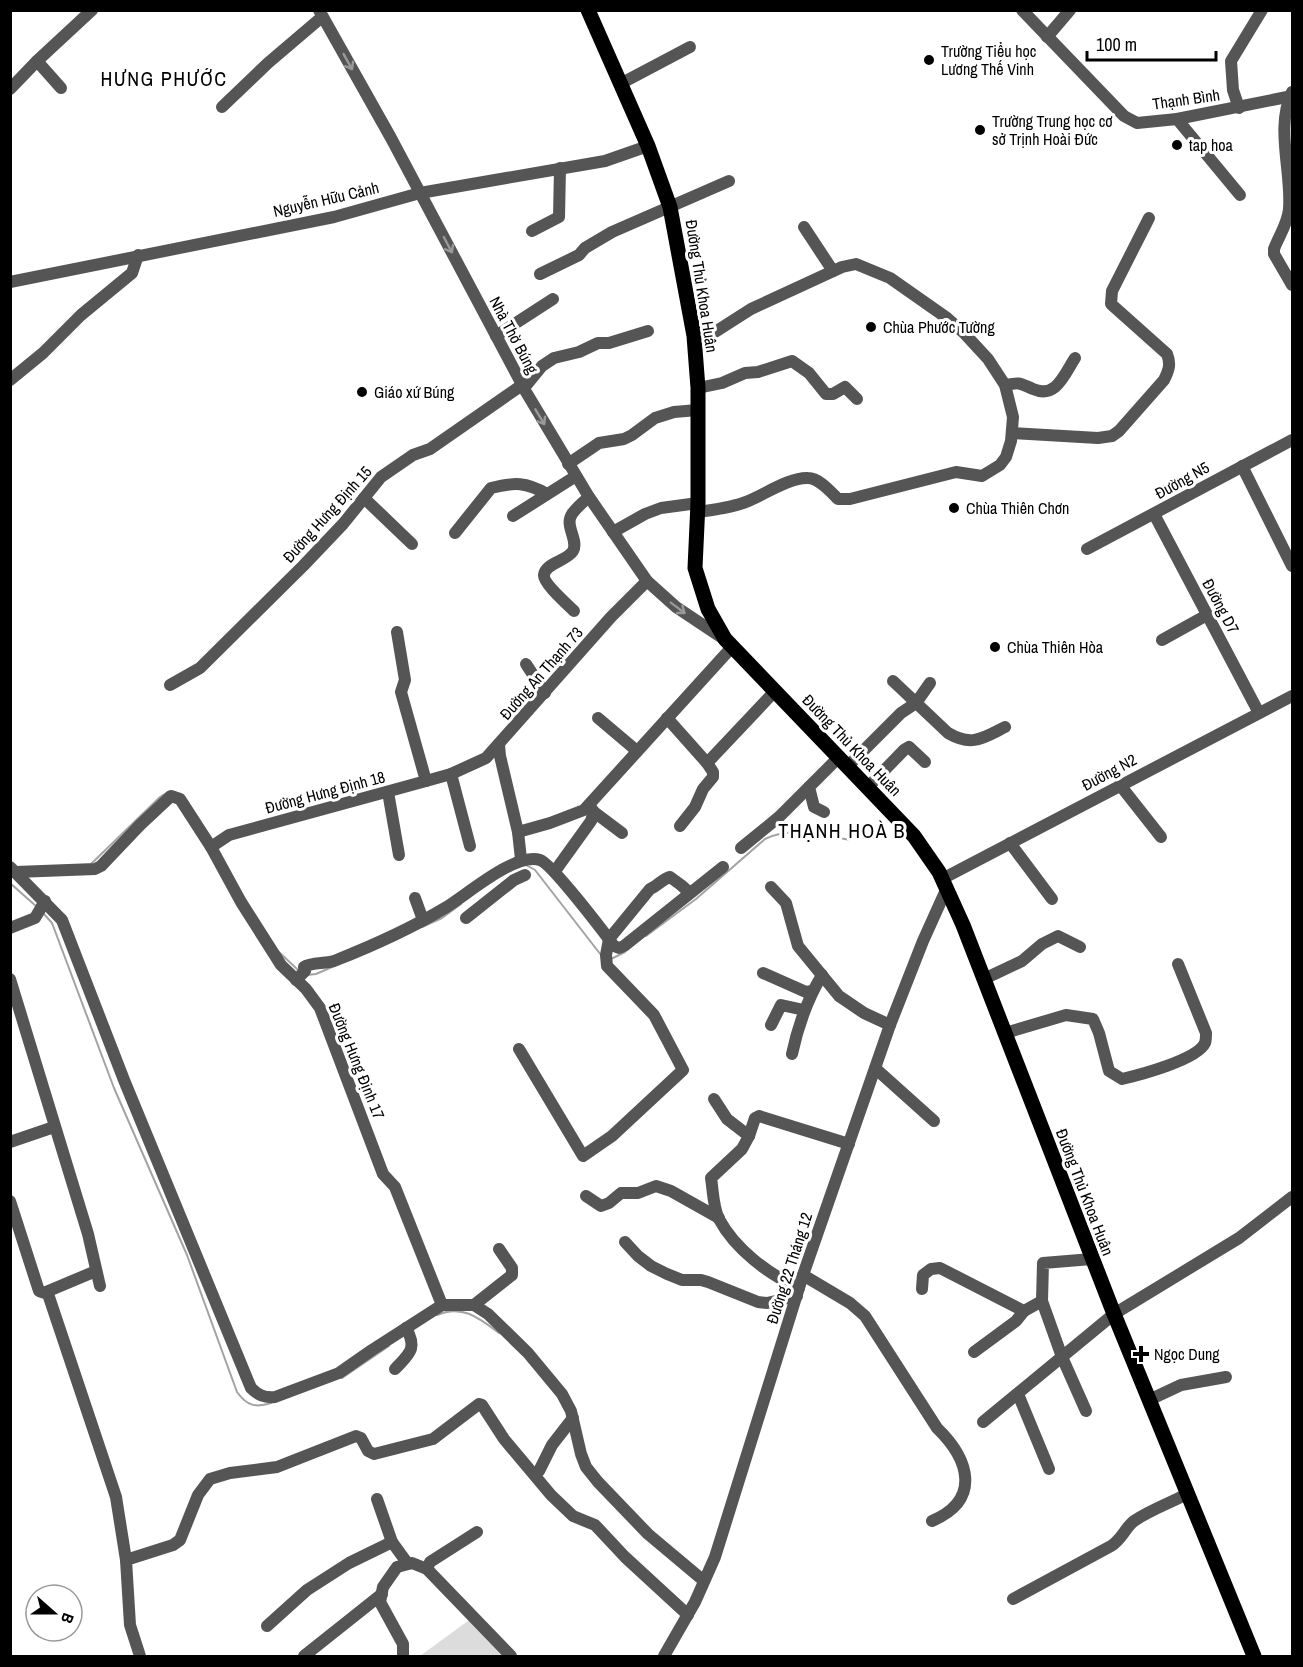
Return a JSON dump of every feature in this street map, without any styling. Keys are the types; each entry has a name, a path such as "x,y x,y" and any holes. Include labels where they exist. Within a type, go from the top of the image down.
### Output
{"main road":[{"name":"Đường Thủ Khoa Huân","path":"588,10 648,146 670,207 694,336 698,388 698,507 695,568 708,609 728,643 914,836 944,885 963,925 1092,1259 1254,1656"}],"street":[{"path":"10,89 92,10"},
{"name":"Thạnh Bình","path":"1022,10 1124,116 1137,123 1177,119 1239,108 1292,94"},
{"path":"1047,37 1070,10"},
{"path":"1239,108 1233,90 1231,61 1262,10"},
{"path":"222,107 321,14"},
{"name":"Nhà Thờ Búng","path":"321,14 420,193 523,387 589,497 647,581 676,607 728,643"},
{"path":"620,84 690,47"},
{"path":"37,61 61,88"},
{"path":"1291,279 1274,254 1274,249 1289,211 1284,124 1292,94"},
{"path":"1177,119 1240,195"},
{"name":"Nguyễn Hữu Cảnh","path":"10,282 334,217 420,193 606,161 648,146"},
{"path":"532,231 559,217 560,168"},
{"path":"540,274 579,255 585,248 612,232 729,181"},
{"path":"1012,433 1088,438 1112,436 1164,380 1169,370 1170,360 1167,354 1111,304 1112,291 1149,218"},
{"path":"804,227 833,271"},
{"path":"10,380 43,353 81,315 132,273 138,255"},
{"path":"613,532 661,508 742,504 804,478 810,478 823,485 838,499 850,499 956,472 982,476 1000,465 1006,457 1011,441 1013,417 1005,385 988,359 947,318 890,278 856,264 842,267 751,309 715,332 694,336"},
{"path":"496,336 554,299"},
{"name":"Đường Hưng Định 15","path":"170,685 200,668 343,524 381,477 413,455 430,449 523,387 542,366 554,358 579,352 598,343 609,343 648,331"},
{"path":"1005,385 1020,382 1039,392 1046,393 1054,389 1075,358"},
{"path":"698,388 722,383 745,373 758,372 792,362 809,373 826,394 832,394 845,387 857,399"},
{"path":"568,464 599,443 624,439 656,418 674,412 698,410"},
{"name":"Đường N5","path":"1087,549 1293,440"},
{"path":"1242,466 1293,566"},
{"path":"513,516 576,476"},
{"path":"455,533 491,488 518,483 531,485 547,494"},
{"path":"574,611 545,581 544,574 546,569 567,557 573,550 570,517 589,497"},
{"path":"364,498 412,544"},
{"name":"Đường D7","path":"1154,514 1259,713"},
{"name":"Đường An Thạnh 73","path":"451,774 486,758 611,617 647,581"},
{"path":"1161,640 1207,615"},
{"path":"397,632 405,680 401,692 426,781"},
{"path":"555,871 586,828 592,809 637,751 668,718 728,643"},
{"path":"526,664 545,693"},
{"path":"893,681 948,733 963,741 983,738 1005,727"},
{"path":"741,848 779,817 808,787 916,703 930,683"},
{"path":"707,763 774,691"},
{"name":"Đường N2","path":"944,885 1010,843 1293,696"},
{"path":"598,718 637,751"},
{"path":"668,718 712,769 713,777 703,789 692,812 680,826"},
{"path":"466,918 513,873 521,860 518,832 499,745"},
{"path":"868,787 909,747 925,762"},
{"path":"451,774 470,846"},
{"name":"Đường Hưng Định 18","path":"211,847 229,835 451,774"},
{"path":"1120,785 1161,837"},
{"path":"808,787 814,807 824,812"},
{"path":"388,792 399,855"},
{"name":"Đường Hưng Định 17","path":"13,869 95,869 101,866 171,795 180,799 281,965 302,973 306,989 320,1008 383,1174 395,1187 442,1305"},
{"path":"518,832 592,809 622,833"},
{"path":"1010,843 1052,899"},
{"path":"521,860 540,860 555,871 614,946 619,948 723,867"},
{"path":"13,869 43,904 62,920 124,1080 251,1388 261,1396 274,1397 339,1373 408,1332 442,1305 474,1305 488,1314 538,1364 562,1394 573,1418 580,1454 586,1467 648,1534 704,1581"},
{"path":"302,973 308,965 333,961 390,937 513,873"},
{"path":"519,1049 583,1156 612,1136 683,1070 654,1016 607,966 606,955 609,939 650,889 660,885 666,878 670,877 690,893"},
{"name":"Đường 22 Tháng 12","path":"664,1656 688,1615 718,1546 803,1275 890,1025 944,885"},
{"path":"771,887 786,903 798,946 839,996 851,1006 890,1025"},
{"path":"415,898 423,920"},
{"path":"10,928 38,916 43,904"},
{"path":"984,979 1022,961 1058,936 1080,947"},
{"path":"1005,1033 1066,1015 1093,1019 1109,1071 1122,1079 1158,1071 1199,1050 1205,1043 1206,1033 1178,964"},
{"path":"763,973 806,992 812,991"},
{"path":"792,1054 804,1010 822,975"},
{"path":"10,979 83,1217 100,1286"},
{"path":"771,1025 781,1005 804,1010"},
{"path":"876,1069 934,1121"},
{"path":"714,1099 727,1119 749,1136"},
{"path":"719,1218 711,1178 742,1149 755,1118 759,1116 849,1144"},
{"path":"10,1142 54,1127"},
{"path":"586,1196 601,1206 609,1203 621,1193 639,1192 656,1186 671,1191 719,1218 742,1249 798,1292"},
{"path":"983,1422 1114,1314 1239,1238 1293,1197"},
{"path":"10,1201 39,1291 46,1292 96,1271"},
{"path":"625,1242 651,1266 682,1280 708,1282 758,1302 767,1303 798,1292"},
{"path":"474,1305 512,1275 512,1268 499,1249"},
{"path":"1086,1412 1062,1357 1042,1301 1043,1263 1092,1259"},
{"path":"922,1289 923,1275 931,1269 940,1268 1024,1311"},
{"path":"803,1275 850,1303 864,1316 937,1428 950,1440 957,1451 964,1470 962,1498 947,1515 932,1521"},
{"path":"46,1292 116,1497 126,1560 130,1625 140,1656"},
{"path":"974,1352 1016,1321 1024,1311 1042,1301"},
{"path":"395,1370 411,1350 408,1332"},
{"path":"1149,1400 1181,1385 1226,1377"},
{"path":"1018,1394 1049,1469"},
{"path":"126,1560 172,1545 180,1540 198,1495 210,1479 230,1473 277,1467 356,1436 362,1438 368,1451 374,1454 430,1440 480,1404 504,1439 551,1495 573,1516 596,1525 625,1557 688,1615"},
{"path":"539,1471 552,1446 573,1418"},
{"path":"1013,1599 1112,1546 1120,1540 1128,1526 1136,1520 1187,1494"},
{"path":"377,1499 392,1542 408,1564"},
{"path":"427,1569 430,1562 477,1532"},
{"path":"267,1626 307,1590 349,1563 392,1542"},
{"path":"403,1656 403,1644 380,1602 383,1587 397,1567 412,1563 427,1569 511,1656"},
{"path":"304,1656 382,1594"}],"shaded area":[{"path":"472,1618 509,1656 420,1656"}],"waterway":[{"path":"91,864 160,797 168,792"},
{"path":"646,936 696,899 765,839 796,832 850,840"},
{"path":"526,865 535,870 601,955"},
{"path":"10,883 37,907"},
{"path":"422,927 442,918 461,904"},
{"path":"43,913 52,923 114,1088 187,1255 237,1392 252,1405 271,1403"},
{"path":"279,952 299,971"},
{"path":"611,959 625,952"},
{"path":"307,975 332,967"},
{"path":"437,1315 454,1311 470,1314 499,1333"},
{"path":"342,1378 389,1346"}],"place":[{"name":"Trường Tiểu học Lương Thế Vinh","path":"929,60"},
{"name":"Trường Trung học cơ sở Trịnh Hoài Đức","path":"980,130"},
{"name":"tap hoa","path":"1177,145"},
{"name":"Chùa Phước Tường","path":"871,327"},
{"name":"Giáo xứ Búng","path":"362,392"},
{"name":"Chùa Thiên Chơn","path":"954,508"},
{"name":"Chùa Thiên Hòa","path":"995,647"},
{"name":"Ngọc Dung","path":"1141,1354"}],"district":[{"name":"HƯNG PHƯỚC","path":"164,79"},
{"name":"THẠNH HOÀ B","path":"842,831"}]}
